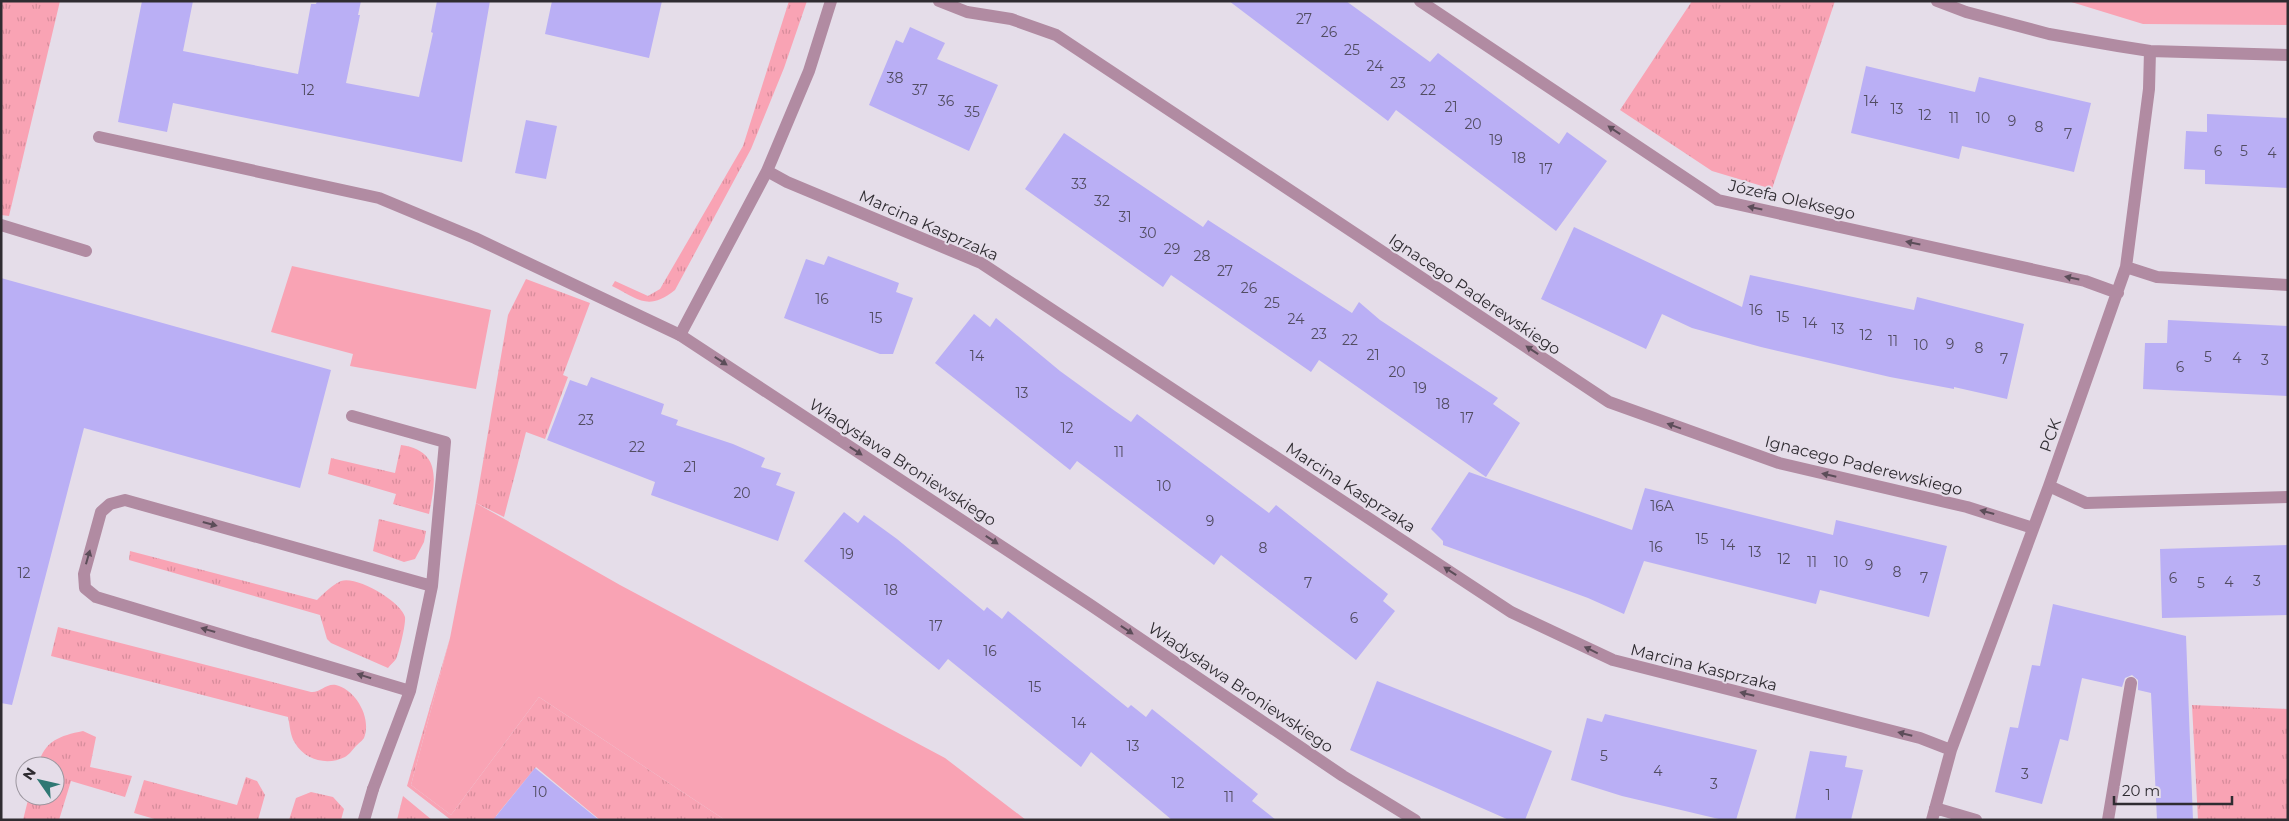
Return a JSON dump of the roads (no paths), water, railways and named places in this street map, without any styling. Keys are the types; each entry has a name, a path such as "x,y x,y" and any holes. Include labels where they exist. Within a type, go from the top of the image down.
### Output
{"street":[{"path":"680,335 767,171 809,71 831,1"},
{"name":"Ignacego Paderewskiego","path":"939,1 967,12 1012,20 1056,35 1609,402 1779,463 1967,507 2033,528"},
{"name":"Józefa Oleksego","path":"1420,1 1718,200 2085,281 2118,293"},
{"path":"1937,1 1966,12 2050,34 2150,51 2288,55"},
{"name":"PCK","path":"1934,814 1951,750 2049,486 2126,267 2149,89 2150,51"},
{"name":"Władysława Broniewskiego","path":"99,137 379,198 475,238 680,335 1090,604 1343,776 1415,820"},
{"name":"Marcina Kasprzaka","path":"767,171 787,182 981,263 1520,616 1613,660 1920,738 1951,750"},
{"path":"1,224 86,251"},
{"path":"2126,267 2157,277 2288,285"},
{"path":"352,416 445,442 432,586 410,691 373,789 364,820"},
{"path":"2049,486 2086,503 2288,497"},
{"path":"410,691 96,597 85,588 84,574 101,512 110,504 125,500 432,586"},
{"path":"2108,820 2131,683"},
{"path":"1934,814 1976,820"}]}
